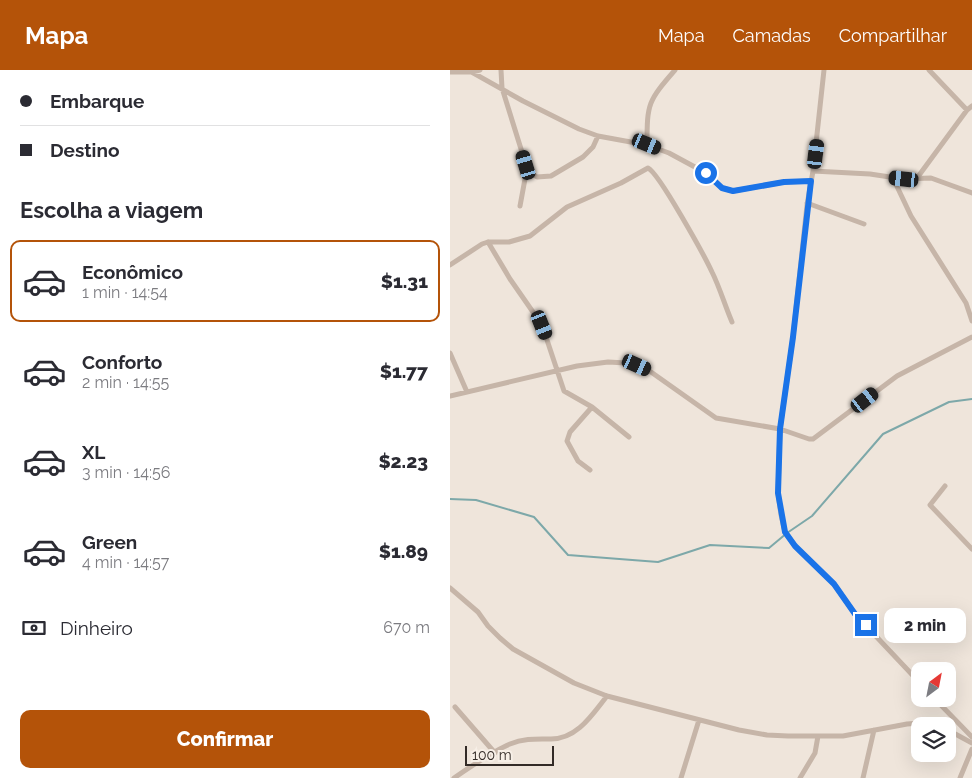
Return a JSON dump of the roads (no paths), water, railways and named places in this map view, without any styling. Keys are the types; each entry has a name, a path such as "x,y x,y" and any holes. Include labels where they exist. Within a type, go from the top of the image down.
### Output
{"street":[{"path":"450,72 480,70"},
{"path":"501,70 502,88 526,170 520,206"},
{"path":"647,144 648,107 675,70"},
{"path":"824,70 813,171 807,203 793,337 780,429 778,493 785,532 795,546 834,584 855,614 911,673"},
{"path":"929,70 967,110"},
{"path":"470,71 579,129 598,136 647,144 669,153 706,173 722,188 728,190 733,191 784,182 811,181"},
{"path":"916,178 972,106"},
{"path":"526,170 537,177 551,176 583,157 593,146 598,136"},
{"path":"450,265 488,242 509,242 530,236 567,208 621,183 645,169 650,169 666,192 712,273 732,322"},
{"path":"813,171 870,174 893,178 931,178 972,193"},
{"path":"893,178 911,216 966,304 972,322"},
{"path":"807,203 864,224"},
{"path":"488,242 542,325 564,391 592,407 629,437"},
{"path":"450,396 576,366 608,362 637,365 651,372 716,418 780,429 814,439 897,376 972,337"},
{"path":"450,353 467,392"},
{"path":"590,470 578,461 567,441 570,432 592,407"},
{"path":"945,486 930,505 972,549"},
{"path":"450,588 478,612 488,626 513,649 574,683 607,696 739,730 788,736 844,736 911,724"},
{"path":"454,778 510,744 526,739 565,737 586,723 607,696"},
{"path":"455,707 495,753"},
{"path":"944,708 972,737"},
{"path":"681,778 699,720"},
{"path":"863,778 874,730"},
{"path":"956,735 972,744"},
{"path":"800,778 815,753 818,736"},
{"path":"960,778 972,748"}],"waterway":[{"path":"450,499 476,500 534,517 568,555 658,562 710,545 769,548 812,516 883,434 949,402 972,399"}]}
